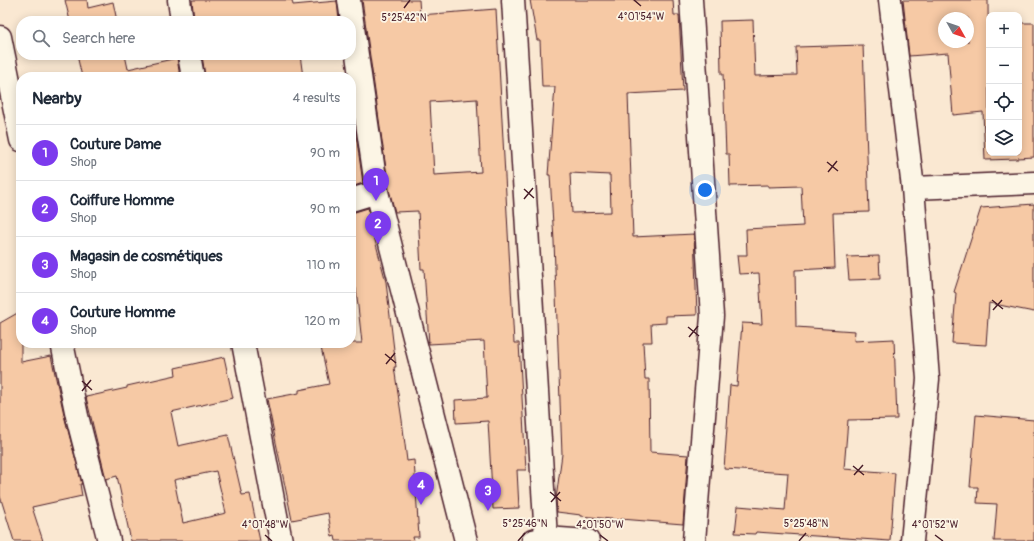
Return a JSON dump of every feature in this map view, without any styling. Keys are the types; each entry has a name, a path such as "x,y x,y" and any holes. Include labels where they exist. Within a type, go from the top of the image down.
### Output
{"street":[{"path":"178,0 181,16"},
{"path":"349,0 351,16"},
{"path":"513,0 539,540 588,541"},
{"path":"691,0 712,316 694,541"},
{"path":"890,0 913,188 928,379 912,541"},
{"path":"0,37 16,115"},
{"path":"356,48 377,192 466,541"},
{"path":"190,60 192,72"},
{"path":"913,188 1034,183"},
{"path":"356,198 377,192"},
{"path":"63,348 77,416 109,541"},
{"path":"244,348 281,541"}],"building":[{"path":"65,0 87,0 88,8 113,2 116,16 69,16"},
{"path":"192,0 292,0 293,5 337,1 338,16 194,16"},
{"path":"362,0 419,0 420,15 496,9 514,343 519,343 526,470 517,470 519,508 493,509 488,421 456,423 455,400 487,398 484,341 429,344 424,269 421,269 418,211 395,212 389,190","holes":["477,99 481,172 434,175 430,102"]},
{"path":"530,0 673,0 674,15 679,15 683,91 628,94 633,237 694,234 697,315 666,316 666,323 651,324 652,342 643,342 645,379 649,379 650,452 688,455 683,524 621,520 557,512 556,499 562,454 554,241 550,175 548,175 555,87 542,87 540,40 537,40","holes":["570,173 610,175 611,212 572,213"]},
{"path":"903,0 988,0 988,12 986,12 986,156 1022,156 1022,23 1034,23 1034,157 985,160 983,112 953,115 948,53 909,56"},
{"path":"753,20 755,76 797,75 796,47 863,45 869,212 833,213 835,268 795,270 796,327 855,331 854,341 894,339 897,419 848,420 844,469 895,473 890,541 756,532 755,534 735,533 738,506 785,510 788,473 724,469 730,385 737,386 742,323 762,324 759,273 739,274 737,255 747,255 746,229 803,226 801,186 730,186 729,154 726,154 723,74 721,74 720,21"},
{"path":"78,60 126,60 128,69 168,60 177,60 179,72 81,72"},
{"path":"203,60 301,60 302,72 204,72"},
{"path":"356,135 363,183 356,185"},
{"path":"1034,204 1034,312 989,303 986,345 952,343 956,293 954,292 981,208"},
{"path":"368,208 370,214 368,214 386,282 396,367 394,367 407,461 414,460 419,537 413,537 414,541 336,541 335,536 332,537 328,513 292,520 267,399 299,393 299,390 329,384 321,348 356,348 356,343 362,343 356,288 356,212"},
{"path":"879,256 880,279 849,280 847,257"},
{"path":"16,314 16,348 21,348 21,362 51,356 65,419 82,484 80,484 82,496 32,507 43,541 14,541 0,496 0,323"},
{"path":"224,357 233,398 171,412 178,446 228,435 242,495 250,494 260,541 131,541 117,476 106,479 86,397 176,375 175,368","holes":["216,471 226,513 183,523 174,480"]},
{"path":"976,415 1034,420 1034,541 994,541 997,504 977,503 978,487 970,487"}],"place":[{"name":"Couture Dame","path":"376,201"},
{"name":"Coiffure Homme","path":"378,244"},
{"name":"Couture Homme","path":"421,505"},
{"name":"Magasin de cosmétiques","path":"488,511"}]}
